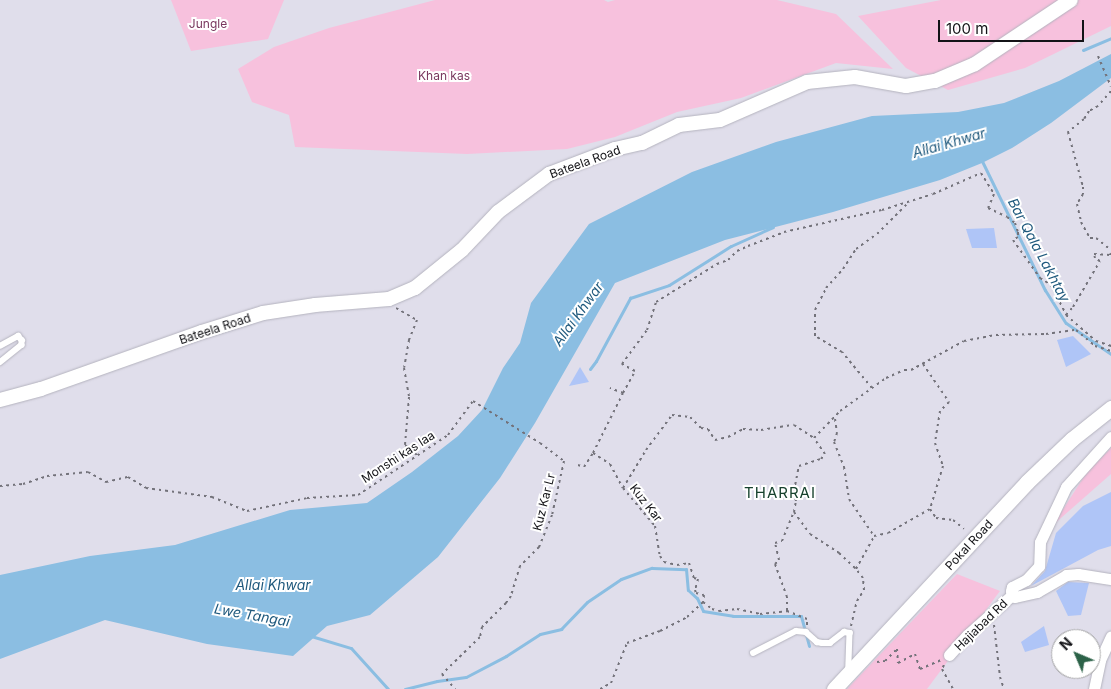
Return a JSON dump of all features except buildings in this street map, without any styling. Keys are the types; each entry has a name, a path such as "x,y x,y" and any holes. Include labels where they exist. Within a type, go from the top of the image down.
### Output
{"main road":[{"name":"Pokal Road","path":"834,689 1027,482 1072,439 1111,408"}],"street":[{"name":"Bateela Road","path":"0,400 42,389 194,335 263,313 315,305 389,299 415,288 462,250 498,212 549,174 616,149 642,143 679,124 720,120 807,82 855,77 906,86 935,81 975,64 1071,0"},
{"name":"Hajiabad Rd","path":"949,655 967,635 1012,595 1012,587 1026,580 1039,566 1040,542 1066,487 1111,437"},
{"path":"1012,595 1020,596 1036,592 1066,575 1083,575 1111,579"},
{"path":"1094,689 1100,660 1111,636"}],"lane":[{"path":"0,346 18,336 22,340 22,345 0,363"},
{"path":"753,653 796,631 806,632 817,642 822,643 830,642 844,632 850,633 848,674"}],"path":[{"path":"1098,56 1111,85"},
{"path":"1066,315 1073,307 1100,261 1095,258 1094,254 1110,255 1111,252 1096,238 1090,238 1081,222 1077,204 1083,194 1083,187 1068,132 1084,120 1089,111 1098,106 1111,91"},
{"path":"578,465 584,467 593,453 635,371 622,364 647,330 656,302 717,264 728,260 737,251 748,246 784,232 909,202 967,181 981,173 994,194 988,208 1007,217 1014,223 1018,237 1012,240 1040,278 1052,285 1066,315 1096,341 1111,346"},
{"path":"872,388 842,352 815,336 815,310 826,288 843,269 856,248 877,234 909,202"},
{"path":"382,300 417,320 410,340 404,368 409,397 405,445 417,455"},
{"path":"814,438 853,400 886,378 904,370 911,370 964,342 1008,334 1046,334 1076,330 1095,346 1111,351"},
{"path":"856,569 874,536 888,533 930,509 943,466 934,444 940,412 949,402 923,364"},
{"path":"610,388 623,394"},
{"name":"Monshi kas laa","path":"0,486 23,484 48,476 88,472 106,482 128,477 146,488 212,497 247,511 307,498 358,494 448,435 473,402 540,442 564,461"},
{"path":"623,488 646,450 672,415 690,417 701,428 708,429 715,440 728,437 743,428 761,430 794,425 814,438 825,454 821,459 799,466 794,491 796,501 794,512 782,541 775,543 779,560 775,564 787,597 786,612"},
{"path":"834,419 837,433 834,442 844,467 849,499 874,536"},
{"name":"Kuz Kar","path":"593,453 610,464 623,488 655,526 660,556 664,562 677,565 689,562 694,578 698,579 696,593 704,595 704,602"},
{"name":"Kuz Kar Lr","path":"455,689 442,674 443,671 480,637 482,627 506,603 520,566 539,547 552,515 564,461"},
{"path":"930,509 936,518 953,520 964,529"},
{"path":"794,512 810,534 839,553 863,578 864,590 857,601 850,633"},
{"path":"600,689 611,683 627,643 660,631 686,617 704,602 712,609 719,611 737,609 760,614 786,612 807,618 806,632"},
{"path":"995,611 1000,678 1004,689"},
{"path":"876,662 885,661 897,649 898,663 915,654 920,669 949,655"},
{"path":"949,655 942,669 953,689"}],"green space":[{"name":"Jungle","path":"171,0 284,0 268,39 191,51"},
{"name":"Khan kas","path":"435,0 604,0 608,2 615,0 777,0 836,14 893,69 836,63 741,98 677,112 615,137 567,149 467,154 295,147 289,115 252,102 238,69 274,47 329,28"},
{"path":"941,0 1111,0 1111,26 1025,68 948,90 906,68 858,16"},
{"path":"1111,448 1111,474 1053,525 1087,472"},
{"path":"957,574 1000,591 927,689 847,689"}],"water":[{"name":"Allai Khwar","path":"1111,54 1111,78 1051,123 1012,148 982,163 940,180 833,212 725,240 615,283 535,423 500,478 438,557 370,615 327,626 293,656 207,644 105,620 0,659 0,575 90,556 175,545 290,510 367,503 412,472 458,436 482,410 503,368 520,343 531,303 589,224 692,172 776,142 872,116 958,112 1004,103 1059,81"}],"waterway":[{"path":"1083,50 1111,38"},
{"name":"Bar Qala Lakhtay","path":"981,159 1045,290 1066,323 1111,354"},
{"path":"590,369 630,298 669,285 731,246 773,227"},
{"path":"405,689 437,681 466,677 506,656 540,634 561,629 587,602 621,579 652,568 686,569 688,590 697,598 703,611 733,616 801,616 809,646"},
{"name":"Lwe Tangai","path":"311,636 351,648 388,689"}],"district":[{"name":"THARRAI","path":"780,493"}]}
